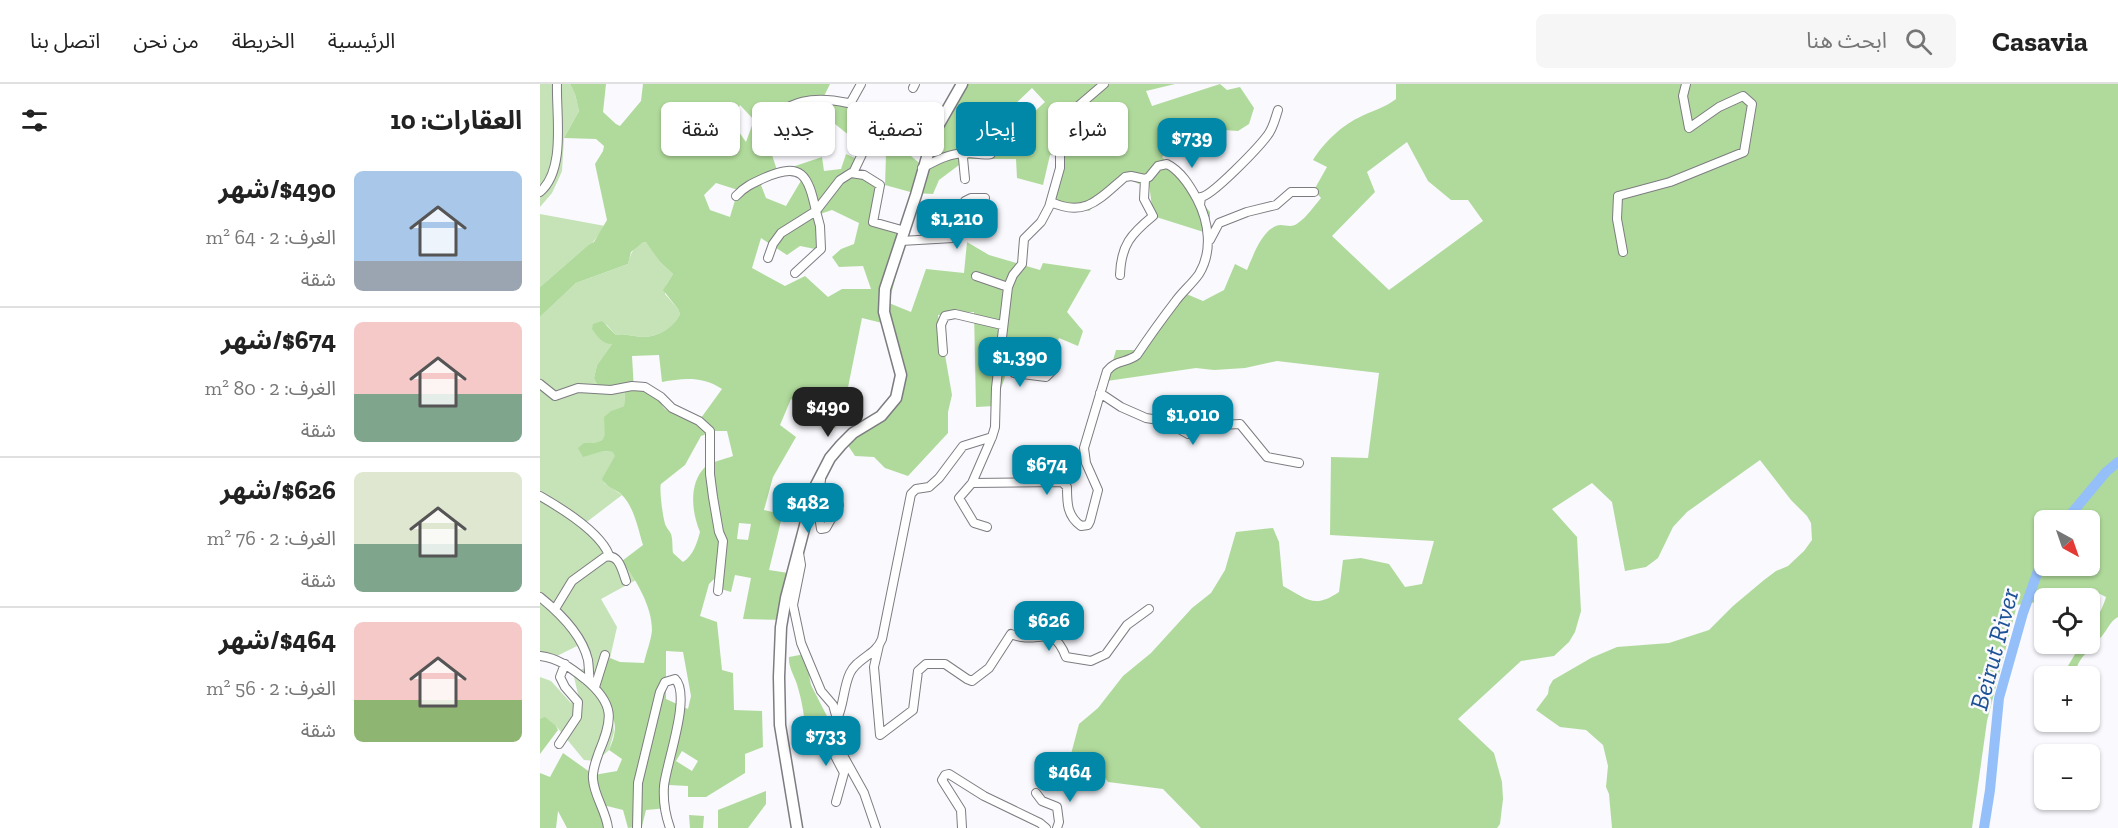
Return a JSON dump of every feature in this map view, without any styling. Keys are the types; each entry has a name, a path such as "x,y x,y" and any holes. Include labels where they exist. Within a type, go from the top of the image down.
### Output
{"main road":[{"path":"797,828 782,742 779,677 783,612 815,487 821,473 841,445 853,433 881,416 889,408 900,387 899,363 886,324 885,289 938,123 962,84"}],"street":[{"path":"542,192 556,164 557,84"},
{"path":"798,102 817,98 848,103 851,102 861,84"},
{"path":"987,527 974,523 960,501 960,496 972,483 993,437 1002,325 1008,287 1013,275 1022,264 1024,239 1041,222 1051,201 1060,168 1060,144 1066,124 1076,108 1104,84"},
{"path":"1623,252 1617,219 1617,196 1670,182 1744,152 1752,104 1743,96 1719,107 1689,128 1683,96 1686,84"},
{"path":"1200,205 1201,197 1209,195 1269,135 1278,110"},
{"path":"922,168 940,158 956,155"},
{"path":"854,173 862,156"},
{"path":"964,156 965,179"},
{"path":"972,483 1064,483 1067,487 1067,505 1070,514 1078,525 1083,527 1088,525 1098,490 1086,463 1084,448 1107,370 1111,365 1137,355 1203,266 1208,243 1208,227 1200,205 1188,185 1178,171 1171,166 1161,165 1145,179 1144,199 1153,216 1131,234 1120,263 1120,275"},
{"path":"736,196 746,186 781,170 797,171 809,185 820,226 821,249 795,273"},
{"path":"768,258 776,238 781,233 816,211 844,176 854,173 880,186 873,222 903,236 953,238 957,236 964,201 971,198 985,198"},
{"path":"1051,201 1072,208 1085,208 1125,177 1145,179"},
{"path":"1208,243 1219,223 1247,212 1276,205 1291,192 1314,192"},
{"path":"976,276 1008,287"},
{"path":"943,352 942,325 945,316 955,314 1002,325"},
{"path":"1000,348 1008,366 1014,373 1046,377 1054,369"},
{"path":"540,384 555,396 578,388 611,390 632,386 645,387 661,397 672,408 699,421 710,431 711,485 719,532 723,541 718,591"},
{"path":"1100,393 1121,407 1146,418 1165,421 1188,434 1202,426 1240,424 1267,457 1299,463"},
{"path":"993,437 963,446 939,478 929,487 916,489 911,494 882,639 874,667 880,735 913,710 918,671 926,664 945,664 972,681 989,668 1011,634 1022,639 1051,637 1059,641 1066,657 1091,661 1106,654 1127,625 1149,609"},
{"path":"821,473 818,510 821,529 831,523 839,505"},
{"path":"540,496 564,510 605,546 609,555 618,562 626,581"},
{"path":"799,553 801,565 793,596 798,632 809,665 821,691 832,705 837,719"},
{"path":"555,609 572,581 609,555"},
{"path":"540,597 555,609 577,636 585,652 592,685"},
{"path":"836,802 844,773 832,748 837,719 850,672 879,645"},
{"path":"592,685 605,655"},
{"path":"540,656 566,664 592,685 605,700 609,711 608,730 594,765 592,778 608,828"},
{"path":"559,744 576,717 578,702 560,677 566,664"},
{"path":"637,828 638,783 660,692 665,682 675,679 680,686 680,713 664,788 664,806 669,828"},
{"path":"834,739 864,793 876,828"},
{"path":"962,828 961,810 942,780 942,777 949,774 984,796 1046,828"},
{"path":"1036,793 1042,801 1057,807 1059,822 1057,828"}],"green space":[{"path":"540,84 570,84 579,111 564,138 562,171 552,193 540,207"},
{"path":"570,84 606,84 603,112 620,126 641,101 643,84 830,84 823,98 833,102 752,102 752,118 740,105 740,102 661,102 661,156 740,156 740,133 746,142 752,126 752,156 772,156 777,170 759,180 766,198 786,206 802,179 792,167 822,157 824,171 841,169 846,154 861,161 855,174 882,191 873,224 907,231 889,303 911,312 926,269 964,273 967,242 989,255 1040,270 1043,263 1091,270 1067,312 1083,331 1078,346 1059,338 1043,380 1006,374 995,406 976,407 974,312 938,315 952,395 948,412 948,433 908,476 885,468 874,457 855,456 845,441 882,415 900,390 886,324 862,318 842,417 835,428 791,399 780,425 796,437 773,477 764,510 777,513 781,521 769,570 795,574 787,620 743,619 751,578 735,575 731,592 721,589 719,574 709,584 700,616 717,622 722,670 733,673 734,710 762,711 763,747 745,754 745,773 706,797 688,797 688,786 669,785 668,808 646,810 642,826 628,828 623,810 607,806 609,828 567,828 558,811 556,828 540,828 540,773 550,777 563,753 594,775 617,771 622,759 609,750 615,729 614,721 599,685 610,658 620,662 644,663 652,630 646,603 638,585 622,561 643,545 635,518 621,494 602,479 615,456 613,452 603,451 583,457 578,448 584,443 601,441 604,435 604,417 611,411 624,406 625,393 621,390 599,387 594,378 597,365 612,344 598,337 592,329 593,324 602,321 616,335 642,337 655,335 667,329 680,314 663,290 673,274 660,262 646,242 631,252 628,264 576,283 540,317 540,287 594,242 607,220 595,164 604,146 596,139 564,138 579,111","holes":["716,183 738,190 730,217 710,210 704,195","832,210 859,223 854,244 841,249 832,257 839,267 863,266 871,289 842,289 828,297 805,276 785,286 752,268 761,238 787,255 800,246 820,250 820,214","659,355 662,382 693,379 708,382 722,389 701,418 666,410 658,395 647,390 634,391 632,356","715,431 727,431 733,456 705,467 696,482 693,499 700,532 692,553 683,562 673,553 672,536 666,527 664,518 661,484 685,465 701,436","739,523 751,524 748,540 737,539","666,651 683,652 691,696 688,709 666,699","682,751 698,761 692,771 676,761"]},
{"path":"964,84 1175,84 1146,91 1152,106 1220,84 1227,90 1240,87 1254,108 1249,124 1238,131 1195,128 1162,157 1210,212 1210,234 1153,216 1149,183 1139,184 1124,177 1089,211 1053,202 1065,156 1128,156 1128,102 1048,102 1050,156 1043,185 1017,178 1016,159 967,159 939,180 933,194 914,193 885,185 886,156 911,156 924,167 927,156 944,156 944,115"},
{"path":"1396,84 2118,84 2118,617 2100,638 2100,612 2106,597 2100,594 2100,588 2034,588 2034,602 2017,605 1987,721 1972,828 1612,828 1609,794 1606,787 1608,766 1603,745 1586,730 1560,727 1536,710 1548,694 1553,680 1591,658 1617,647 1669,643 1709,630 1764,580 1788,566 1804,551 1812,540 1811,523 1760,460 1687,512 1673,527 1658,558 1646,567 1625,571 1612,502 1592,483 1552,509 1577,537 1581,611 1575,632 1569,642 1554,656 1521,661 1458,719 1494,753 1502,782 1503,799 1500,824 1497,828 1201,828 1163,789 1108,782 1101,772 1066,773 1079,724 1098,708 1123,676 1151,653 1192,608 1211,593 1225,570 1236,532 1273,528 1279,542 1283,586 1311,600 1323,600 1339,592 1343,560 1361,558 1389,564 1405,587 1422,584 1434,541 1330,535 1331,457 1368,458 1379,373 1277,361 1245,368 1214,370 1196,368 1107,381 1116,350 1138,350 1162,327 1184,293 1203,301 1224,290 1235,264 1247,270 1259,243 1269,231 1280,225 1294,225 1304,218 1321,198 1314,190 1327,167 1313,160 1317,154 1333,136 1352,121 1396,99","holes":["1407,142 1428,181 1451,200 1468,200 1483,221 1389,290 1332,236 1375,192 1367,172"]},
{"path":"835,103 847,108 847,134 835,124"},
{"path":"540,214 605,226 591,245 540,287"},
{"path":"647,242 660,262 673,274 666,285 665,294 680,314 672,325 661,333 642,337 616,335 606,324 612,344 597,365 594,378 625,393 624,406 605,417 604,438 597,442 584,443 603,451 614,452 616,456 604,483 622,495 584,524 622,561 636,580 601,599 617,627 610,658 607,661 614,732 609,750 597,761 584,760 556,726 540,719 540,677 551,681 571,703 579,698 573,673 590,666 577,646 555,657 540,655 540,317 576,283 628,264 630,256 639,244"},
{"path":"805,654 811,685 831,724 829,745 806,749 802,703 789,661 789,657"},
{"path":"2075,654 2086,654 2078,666 2068,666"},
{"path":"545,717 558,730 540,754 540,719"},
{"path":"766,791 766,804 748,828 718,828 718,810"},
{"path":"689,815 704,816 703,828 690,828"}],"waterway":[{"name":"Beirut River","path":"2074,510 2106,472 2118,462"},
{"name":"Beirut River","path":"1984,828 1999,698 2023,613 2036,576"}]}
